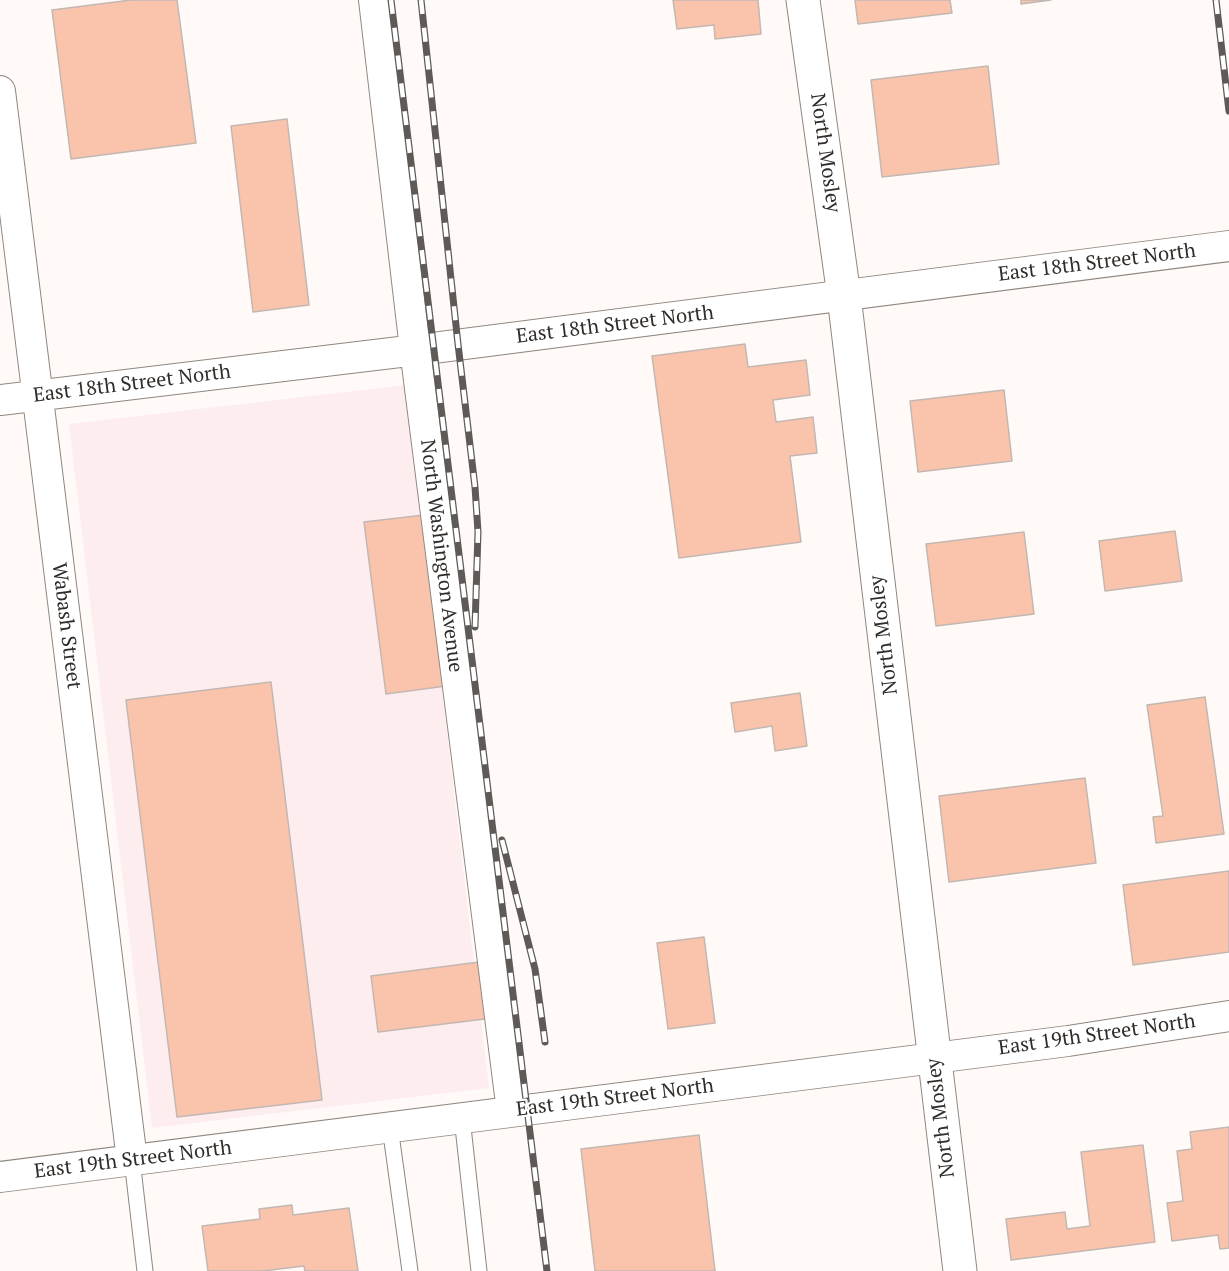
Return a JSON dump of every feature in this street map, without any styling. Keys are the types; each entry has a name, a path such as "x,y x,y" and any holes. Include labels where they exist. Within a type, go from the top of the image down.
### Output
{"street":[{"name":"North Washington Avenue","path":"374,0 415,349 512,1111"},
{"name":"North Mosley","path":"803,0 844,296 960,1271"},
{"name":"Wabash Street","path":"0,91 132,1160"},
{"name":"East 18th Street North","path":"0,400 1229,246"},
{"name":"East 19th Street North","path":"0,1177 1068,1041 1229,1016"}],"lane":[{"path":"462,1118 479,1271"},
{"path":"390,1127 410,1271"},
{"path":"132,1160 145,1271"}],"shaded area":[{"path":"406,385 489,1088 152,1128 69,424"}],"building":[{"path":"131,0 177,0 196,143 71,159 52,10"},
{"path":"673,0 758,0 761,34 715,39 714,25 677,29"},
{"path":"855,0 950,0 952,13 858,24"},
{"path":"1021,0 1051,0 1021,4"},
{"path":"988,66 999,164 882,177 871,80"},
{"path":"287,119 309,305 253,312 231,126"},
{"path":"745,344 748,367 806,360 810,395 773,400 776,422 813,417 817,453 790,456 801,542 679,558 652,356"},
{"path":"1004,390 1012,461 918,472 910,401"},
{"path":"424,515 446,686 386,694 364,522"},
{"path":"1175,531 1182,581 1105,591 1099,541"},
{"path":"1024,532 1034,614 936,626 926,544"},
{"path":"271,682 322,1100 177,1117 126,700"},
{"path":"800,693 807,746 775,751 772,726 735,732 731,703"},
{"path":"1205,697 1224,834 1156,843 1153,817 1163,816 1147,705"},
{"path":"1085,778 1096,863 949,882 939,796"},
{"path":"1229,871 1229,952 1133,965 1123,885"},
{"path":"704,937 715,1023 668,1029 657,943"},
{"path":"487,961 493,1018 378,1032 371,976"},
{"path":"1229,1127 1229,1248 1220,1249 1218,1235 1172,1241 1167,1203 1183,1201 1177,1151 1192,1149 1190,1132"},
{"path":"699,1135 715,1271 595,1271 581,1149"},
{"path":"1143,1145 1155,1242 1011,1260 1006,1219 1065,1212 1067,1229 1090,1226 1081,1152"},
{"path":"292,1205 293,1215 349,1208 358,1271 305,1271 304,1266 263,1271 208,1271 202,1226 260,1219 259,1209"}],"railway":[{"path":"391,0 547,1271"},
{"path":"421,0 475,487 478,532 475,627"},
{"path":"1216,0 1229,111"},
{"path":"502,840 535,969 545,1042"}]}
